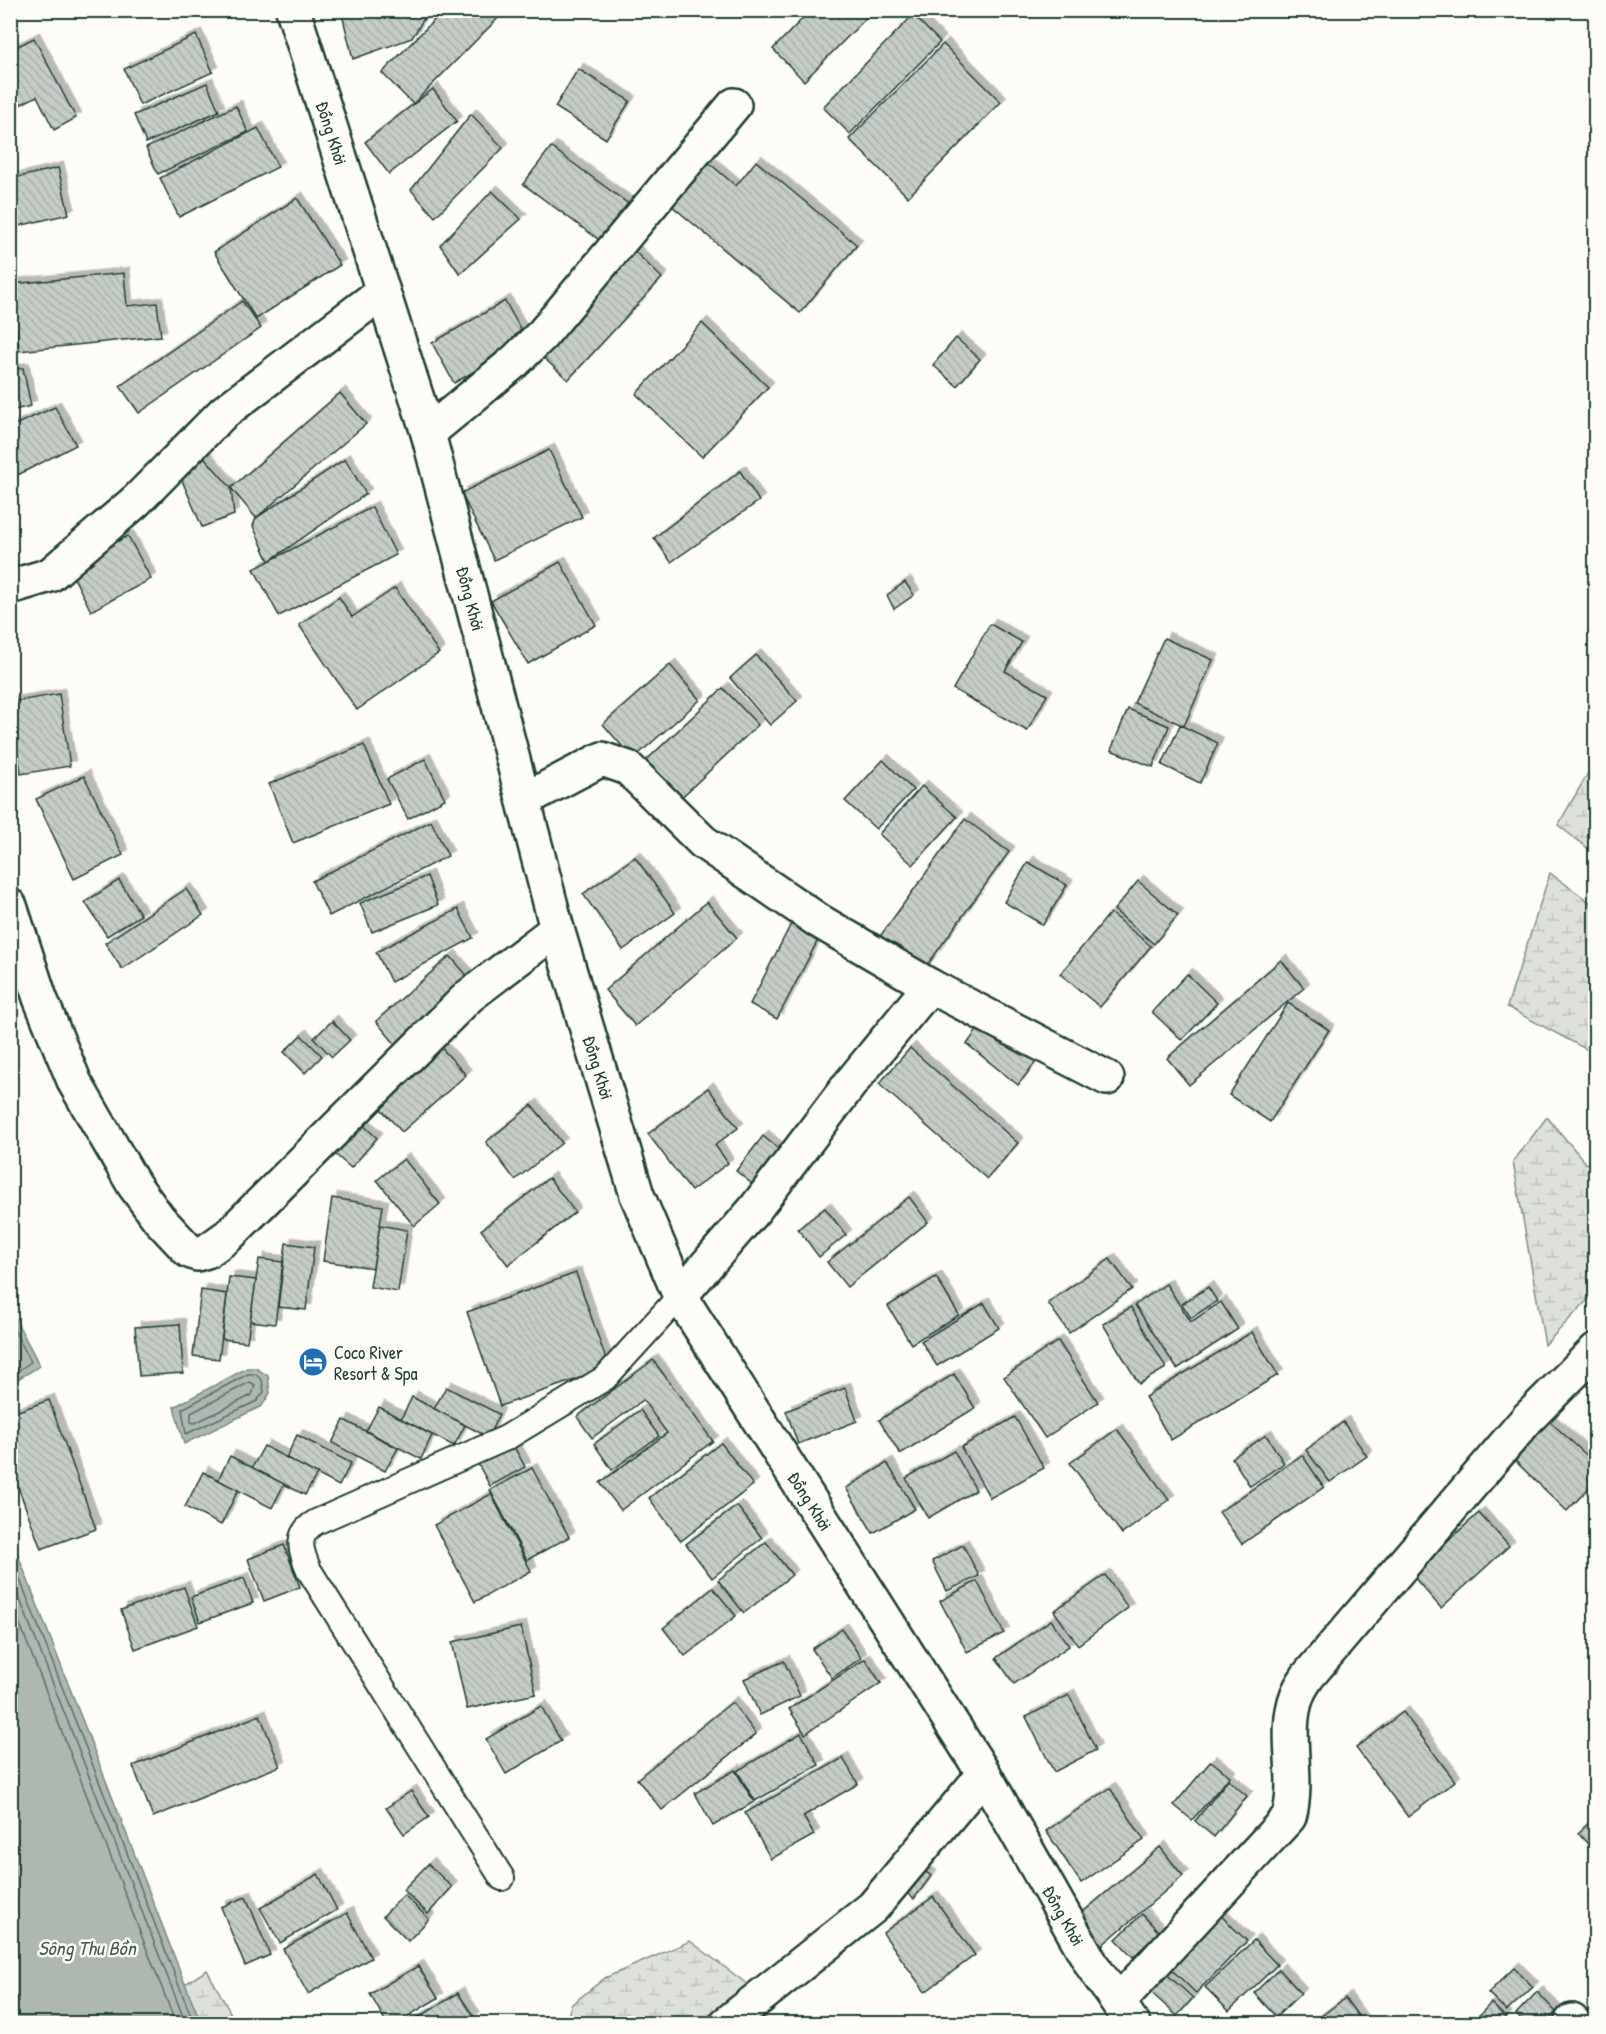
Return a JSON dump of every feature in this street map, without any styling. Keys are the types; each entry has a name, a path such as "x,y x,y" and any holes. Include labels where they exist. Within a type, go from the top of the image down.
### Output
{"street":[{"name":"Đồng Khởi","path":"293,10 381,293 428,433 556,929 637,1195 680,1296 984,1774 1092,1965 1126,2013"},
{"path":"428,433 542,335 734,105"},
{"path":"10,587 50,575 136,501 223,413 381,293"},
{"path":"524,800 602,759 628,768 703,842 819,921 930,986 1107,1078"},
{"path":"10,906 40,998 75,1083 134,1185 184,1248 197,1254 207,1251 228,1236 469,996 556,929"},
{"path":"680,1296 755,1209 850,1084 930,986"},
{"path":"1126,2013 1289,1817 1294,1799 1292,1714 1296,1696 1308,1676 1528,1418 1596,1350"},
{"path":"726,2024 873,1907 984,1774"}],"lane":[{"path":"502,1878 309,1570 300,1546 301,1538 303,1532 316,1522 506,1438 605,1378 680,1296"}],"green space":[{"path":"1595,761 1595,854 1558,825"},
{"path":"1550,873 1595,906 1595,1054 1507,1007"},
{"path":"1547,1117 1595,1174 1596,1291 1545,1345 1513,1162"},
{"path":"690,1941 747,1984 768,2023 566,2024 571,2005 605,1978"},
{"path":"207,1970 236,2023 201,2023 185,1984"}],"water":[{"path":"10,1309 40,1366 11,1383 10,1383"},
{"path":"247,1368 256,1368 268,1376 270,1393 262,1406 184,1444 174,1407"},
{"name":"Sông Thu Bồn","path":"11,1537 185,1984 201,2023 11,2023"}],"building":[{"path":"341,10 429,10 412,38 353,59"},
{"path":"444,10 506,10 413,104 382,73"},
{"path":"811,10 874,10 804,81 773,49"},
{"path":"913,15 940,42 850,134 823,107"},
{"path":"196,35 213,72 140,105 124,69"},
{"path":"34,38 76,118 54,130 37,96 10,110 10,50"},
{"path":"943,44 1001,102 908,197 849,139"},
{"path":"578,69 630,101 606,139 555,107"},
{"path":"207,83 219,111 146,143 134,115"},
{"path":"433,89 457,121 389,174 365,142"},
{"path":"236,106 248,132 158,174 146,148"},
{"path":"471,114 503,148 435,217 411,190"},
{"path":"258,128 278,167 179,217 160,178"},
{"path":"551,147 630,205 602,242 523,184"},
{"path":"702,157 736,186 756,161 857,245 800,313 666,201"},
{"path":"58,168 69,214 10,228 10,179"},
{"path":"492,191 521,219 460,274 440,245"},
{"path":"297,198 340,265 256,319 214,252"},
{"path":"630,247 662,278 568,380 534,349"},
{"path":"124,273 127,306 157,303 161,336 19,351 12,284"},
{"path":"242,301 261,328 139,413 120,386"},
{"path":"505,301 527,341 454,383 432,343"},
{"path":"702,323 768,387 702,457 636,394"},
{"path":"956,338 980,359 957,386 933,365"},
{"path":"23,368 31,406 10,411 10,370"},
{"path":"340,393 366,424 256,518 231,488"},
{"path":"55,407 76,445 10,479 10,427"},
{"path":"549,450 582,517 494,560 461,493"},
{"path":"204,457 231,488 234,515 202,527 178,471"},
{"path":"345,459 366,494 269,561 253,526 256,518"},
{"path":"740,471 759,501 671,562 654,538"},
{"path":"372,507 396,555 279,616 254,569"},
{"path":"128,536 151,579 91,611 68,566"},
{"path":"560,562 596,625 528,664 491,601"},
{"path":"905,582 914,595 894,609 887,595"},
{"path":"395,588 439,653 357,710 299,625 339,597 352,617"},
{"path":"990,624 1022,642 1005,671 1047,695 1027,731 953,689"},
{"path":"1164,638 1213,660 1184,726 1134,703"},
{"path":"756,655 797,701 770,725 730,678"},
{"path":"670,665 700,700 633,759 603,724"},
{"path":"723,688 758,725 670,808 635,771"},
{"path":"59,694 70,766 21,774 11,702"},
{"path":"1128,709 1169,726 1153,767 1111,750"},
{"path":"1180,725 1218,743 1200,783 1162,765"},
{"path":"364,745 389,804 293,843 269,784"},
{"path":"425,759 445,799 408,819 387,779"},
{"path":"883,760 913,790 876,829 845,801"},
{"path":"84,776 123,855 74,879 36,799"},
{"path":"922,786 957,817 913,865 879,834"},
{"path":"965,819 1009,852 923,971 878,939"},
{"path":"431,821 448,856 329,916 312,881"},
{"path":"635,857 675,913 623,950 583,894"},
{"path":"1028,862 1067,885 1043,925 1004,902"},
{"path":"427,876 438,905 372,932 360,903"},
{"path":"119,880 141,915 107,936 85,902"},
{"path":"1138,881 1178,915 1154,944 1114,910"},
{"path":"186,889 203,915 122,969 105,943"},
{"path":"707,902 737,938 635,1026 605,990"},
{"path":"458,909 473,938 391,982 376,952"},
{"path":"1110,913 1151,946 1100,1007 1060,974"},
{"path":"791,924 819,938 777,1019 750,1004"},
{"path":"450,956 471,980 396,1045 376,1021"},
{"path":"1281,960 1304,988 1189,1085 1167,1058"},
{"path":"1187,974 1217,1003 1182,1040 1152,1012"},
{"path":"1288,1003 1329,1030 1270,1122 1229,1095"},
{"path":"986,1018 1038,1059 1018,1085 967,1044"},
{"path":"332,1021 350,1040 332,1057 314,1038"},
{"path":"301,1035 322,1056 305,1073 284,1052"},
{"path":"436,1042 466,1075 402,1132 372,1099"},
{"path":"910,1048 1018,1143 987,1179 879,1084"},
{"path":"708,1088 738,1128 715,1145 728,1163 691,1191 648,1134"},
{"path":"532,1105 562,1143 515,1180 486,1142"},
{"path":"356,1118 377,1138 351,1168 329,1149"},
{"path":"763,1136 789,1158 762,1192 736,1171"},
{"path":"404,1159 440,1204 414,1226 377,1180"},
{"path":"549,1178 575,1212 508,1265 481,1230"},
{"path":"909,1197 928,1222 847,1287 827,1262"},
{"path":"332,1198 383,1206 373,1268 323,1261"},
{"path":"825,1208 846,1235 819,1257 798,1229"},
{"path":"380,1225 407,1230 398,1292 370,1287"},
{"path":"286,1243 314,1247 306,1310 278,1307"},
{"path":"259,1259 283,1262 275,1324 250,1321"},
{"path":"1110,1259 1132,1289 1069,1333 1048,1303"},
{"path":"576,1273 609,1368 500,1406 467,1312"},
{"path":"229,1277 256,1280 247,1342 222,1339"},
{"path":"936,1277 959,1315 911,1344 888,1306"},
{"path":"1166,1284 1191,1322 1221,1302 1238,1329 1177,1369 1135,1305"},
{"path":"1208,1287 1217,1301 1191,1318 1182,1304"},
{"path":"201,1290 227,1294 219,1359 193,1356"},
{"path":"984,1303 999,1328 937,1366 921,1341"},
{"path":"1131,1307 1166,1368 1139,1384 1103,1324"},
{"path":"180,1324 183,1373 139,1376 135,1327"},
{"path":"1252,1332 1278,1375 1171,1440 1145,1397"},
{"path":"1058,1341 1098,1402 1045,1438 1004,1377"},
{"path":"653,1360 713,1441 621,1510 600,1483 667,1433 643,1400 592,1438 577,1417"},
{"path":"954,1374 975,1408 900,1454 879,1420"},
{"path":"446,1387 499,1414 488,1437 434,1409"},
{"path":"845,1388 857,1421 798,1444 786,1411"},
{"path":"412,1397 465,1425 454,1446 401,1419"},
{"path":"49,1400 96,1529 41,1549 10,1465 10,1414"},
{"path":"379,1407 432,1435 421,1459 366,1431"},
{"path":"640,1410 659,1436 612,1470 594,1444"},
{"path":"1544,1416 1596,1464 1596,1480 1567,1511 1508,1454"},
{"path":"1015,1417 1044,1468 990,1498 961,1447"},
{"path":"344,1420 398,1448 385,1471 332,1443"},
{"path":"1343,1422 1367,1456 1330,1482 1306,1450"},
{"path":"1117,1429 1169,1500 1122,1534 1070,1463"},
{"path":"297,1435 351,1463 339,1486 286,1458"},
{"path":"1266,1435 1284,1463 1250,1486 1232,1458"},
{"path":"512,1443 525,1467 490,1486 477,1462"},
{"path":"721,1443 753,1485 681,1541 649,1498"},
{"path":"264,1446 317,1474 305,1495 252,1468"},
{"path":"954,1451 976,1490 928,1518 906,1478"},
{"path":"1302,1455 1324,1487 1242,1544 1219,1512"},
{"path":"230,1456 284,1484 272,1508 218,1480"},
{"path":"887,1463 915,1509 873,1533 846,1488"},
{"path":"532,1468 569,1537 527,1560 490,1490"},
{"path":"203,1472 238,1490 221,1525 185,1507"},
{"path":"491,1494 531,1571 475,1602 434,1525"},
{"path":"737,1506 762,1538 712,1578 686,1544"},
{"path":"1479,1513 1509,1546 1441,1608 1411,1574"},
{"path":"766,1542 792,1575 744,1613 718,1580"},
{"path":"284,1545 300,1587 264,1601 248,1559"},
{"path":"963,1545 979,1576 947,1591 932,1561"},
{"path":"1105,1575 1128,1608 1078,1645 1054,1611"},
{"path":"244,1578 253,1603 200,1622 191,1597"},
{"path":"977,1581 1004,1633 967,1652 940,1601"},
{"path":"184,1587 198,1626 135,1649 121,1610"},
{"path":"713,1588 736,1616 685,1656 663,1628"},
{"path":"1051,1620 1069,1646 1014,1684 996,1658"},
{"path":"521,1627 536,1694 467,1709 452,1642"},
{"path":"842,1629 861,1658 832,1678 812,1649"},
{"path":"865,1659 881,1683 805,1734 789,1709"},
{"path":"784,1661 800,1696 760,1715 744,1679"},
{"path":"1069,1695 1096,1750 1054,1772 1026,1717"},
{"path":"732,1702 756,1734 662,1810 637,1779"},
{"path":"541,1706 561,1741 506,1774 486,1739"},
{"path":"1403,1712 1455,1781 1408,1817 1356,1748"},
{"path":"260,1715 280,1766 153,1817 133,1766"},
{"path":"801,1733 819,1765 755,1801 737,1771"},
{"path":"843,1758 858,1784 803,1816 814,1835 771,1859 745,1813"},
{"path":"1211,1761 1230,1776 1192,1820 1174,1805"},
{"path":"735,1770 754,1802 713,1826 695,1793"},
{"path":"1228,1780 1247,1796 1214,1837 1195,1821"},
{"path":"1110,1788 1144,1840 1081,1883 1046,1831"},
{"path":"411,1791 429,1817 404,1834 386,1808"},
{"path":"1596,1817 1596,1853 1578,1833"},
{"path":"1160,1847 1183,1876 1101,1946 1076,1918"},
{"path":"428,1864 452,1887 428,1914 403,1890"},
{"path":"918,1866 931,1876 914,1899 900,1887"},
{"path":"318,1874 337,1910 280,1943 260,1908"},
{"path":"404,1895 429,1919 408,1941 383,1916"},
{"path":"246,1897 270,1955 245,1966 221,1907"},
{"path":"933,1897 975,1955 925,1992 883,1933"},
{"path":"1216,1911 1247,1941 1196,1993 1166,1964"},
{"path":"347,1913 371,1958 308,1994 283,1949"},
{"path":"1142,1914 1159,1932 1133,1957 1116,1939"},
{"path":"1254,1940 1277,1965 1229,2011 1205,1987"},
{"path":"1596,1942 1596,1962 1587,1947"},
{"path":"418,1966 438,1998 395,2024 387,2024 370,1994"},
{"path":"1514,1968 1533,1987 1507,2011 1488,1993"},
{"path":"1161,1969 1193,1998 1177,2016 1145,1987"},
{"path":"1279,1969 1301,1993 1276,2017 1254,1993"},
{"path":"1537,1992 1556,2012 1545,2024 1525,2024 1516,2014"},
{"path":"458,1993 474,2017 464,2024 408,2024"},
{"path":"1345,1998 1364,2024 1311,2024"},
{"path":"1491,2003 1506,2018 1500,2024 1471,2024"}],"place":[{"name":"Coco River Resort & Spa","path":"313,1362"}]}
